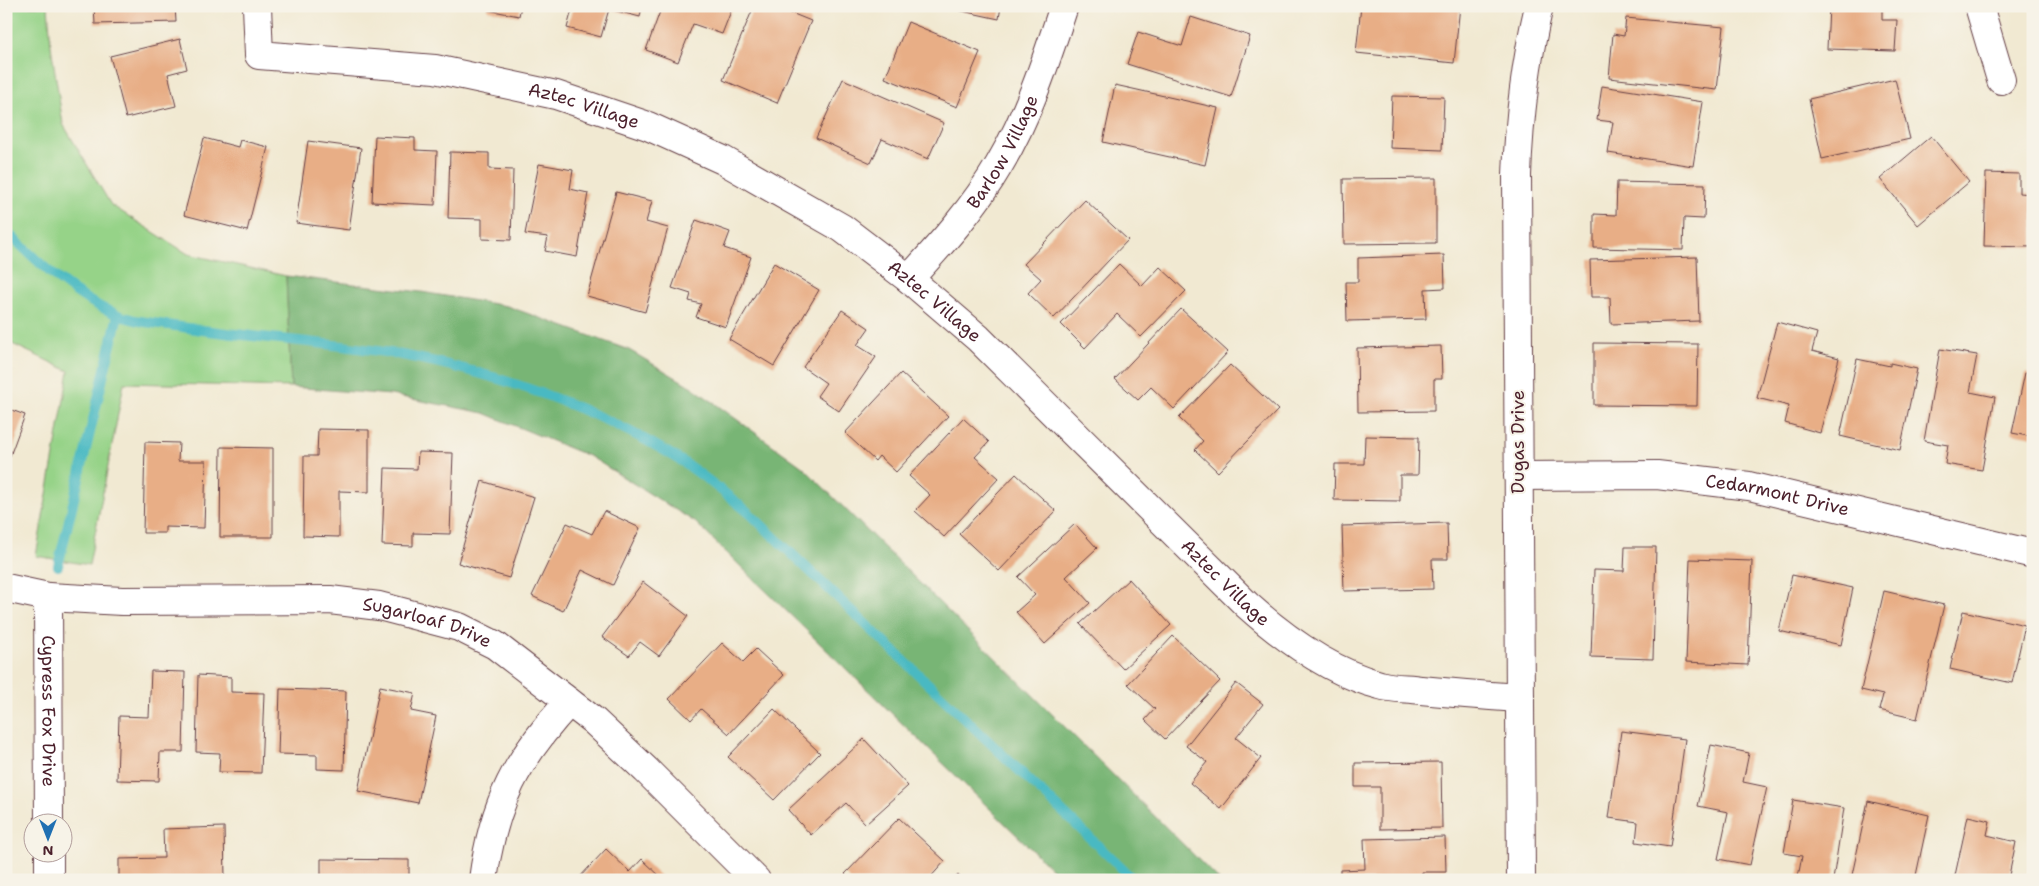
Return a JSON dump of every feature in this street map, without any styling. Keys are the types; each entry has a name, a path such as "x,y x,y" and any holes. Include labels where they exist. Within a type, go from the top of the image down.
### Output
{"street":[{"name":"Aztec Village","path":"257,6 259,55 435,69 556,95 639,123 723,160 842,228 909,279 978,338 1271,626 1326,663 1352,676 1381,686 1520,698"},
{"name":"Barlow Village","path":"909,279 969,211 999,165 1024,117 1064,6"},
{"name":"Dugas Drive","path":"1520,880 1516,222 1518,150 1528,60 1540,6"},
{"path":"1980,6 2001,80"},
{"name":"Cedarmont Drive","path":"1518,476 1657,475 1749,486 2033,554"},
{"name":"Sugarloaf Drive","path":"6,588 48,597 177,602 330,600 379,606 459,627 495,645 594,721 756,880"},
{"name":"Cypress Fox Drive","path":"48,597 49,814"},
{"path":"483,880 495,821 510,782 538,736 569,702"},
{"path":"49,864 49,880"}],"green space":[{"path":"6,6 48,6 51,46 63,124 111,205 188,254 286,276 291,387 124,383 89,565 36,556 69,371 6,341"},
{"path":"286,276 421,292 507,306 629,350 692,387 804,468 1219,880 1063,880 695,522 591,457 484,413 391,395 291,387"}],"building":[{"path":"94,6 175,6 176,22 95,24"},
{"path":"488,6 521,6 519,16 488,10"},
{"path":"573,6 642,6 640,17 609,9 601,37 567,28"},
{"path":"662,6 733,6 722,34 693,24 678,62 646,50"},
{"path":"754,6 774,6 811,21 777,103 723,80"},
{"path":"939,6 1001,6 999,19"},
{"path":"1206,6 1219,6 1218,10"},
{"path":"1361,6 1460,6 1454,63 1356,53"},
{"path":"1829,6 1882,6 1882,20 1897,20 1895,51 1827,49"},
{"path":"1191,17 1250,36 1231,97 1127,64 1138,32 1182,46"},
{"path":"1626,18 1724,27 1717,90 1609,78 1613,34 1624,36"},
{"path":"908,22 980,52 957,107 885,78"},
{"path":"180,39 187,69 168,74 176,106 126,118 110,56"},
{"path":"843,79 944,123 928,159 882,139 871,163 816,138"},
{"path":"1895,79 1910,139 1822,159 1809,99"},
{"path":"1115,85 1218,108 1205,165 1103,142"},
{"path":"1602,86 1703,102 1693,166 1608,153 1613,122 1597,120"},
{"path":"1392,96 1444,97 1442,150 1390,148"},
{"path":"375,136 415,138 415,150 437,151 435,205 372,202"},
{"path":"1931,136 1969,182 1918,225 1880,179"},
{"path":"204,138 238,147 240,140 268,147 247,231 184,215"},
{"path":"308,141 361,148 349,230 296,223"},
{"path":"450,152 489,153 489,169 513,170 511,240 482,239 482,219 448,218"},
{"path":"539,164 573,170 570,189 588,193 577,257 545,251 548,237 525,234"},
{"path":"1986,173 2019,174 2019,193 2033,194 2033,247 1984,246"},
{"path":"1436,178 1436,243 1344,244 1343,179"},
{"path":"1617,182 1705,184 1704,219 1684,218 1683,250 1594,248 1594,214 1616,215"},
{"path":"616,192 652,201 646,222 668,228 645,312 587,296"},
{"path":"1085,200 1128,240 1054,318 1028,293 1041,279 1024,264"},
{"path":"696,220 730,232 724,248 751,257 726,327 696,317 701,304 689,301 691,294 672,288"},
{"path":"1444,255 1445,288 1425,289 1426,319 1347,321 1346,282 1358,282 1358,258"},
{"path":"1697,257 1699,321 1611,324 1610,297 1591,297 1590,260"},
{"path":"774,263 819,290 774,366 729,339"},
{"path":"1119,264 1142,286 1160,267 1186,291 1141,337 1117,314 1085,348 1061,324"},
{"path":"1181,309 1228,352 1174,409 1151,387 1138,400 1115,379"},
{"path":"842,310 869,328 857,345 876,357 839,411 817,396 826,383 803,367"},
{"path":"1777,322 1817,333 1812,351 1839,358 1820,433 1785,423 1789,406 1757,398"},
{"path":"1594,343 1698,344 1697,406 1594,405"},
{"path":"1441,346 1442,379 1434,379 1434,411 1358,412 1357,348"},
{"path":"1940,349 1977,355 1970,392 1995,397 1982,470 1945,464 1948,445 1924,441"},
{"path":"1857,359 1917,369 1900,450 1840,436"},
{"path":"1230,365 1278,410 1218,472 1195,450 1203,441 1179,418"},
{"path":"901,373 948,416 896,472 879,456 875,461 845,433"},
{"path":"2025,373 2033,374 2033,437 2012,433"},
{"path":"6,408 25,415 6,467"},
{"path":"963,418 989,442 975,457 999,478 944,537 915,511 930,495 909,476"},
{"path":"318,429 369,430 369,492 339,491 339,537 303,536 304,456 317,456"},
{"path":"1365,436 1419,437 1418,475 1400,475 1400,501 1334,500 1335,464 1364,464"},
{"path":"145,442 179,443 178,461 206,461 204,528 165,527 165,533 143,533"},
{"path":"221,447 273,448 273,537 220,537"},
{"path":"418,452 453,453 450,534 413,533 413,546 382,545 385,468 417,469"},
{"path":"1016,474 1056,511 999,571 959,534"},
{"path":"482,481 534,497 509,578 458,563"},
{"path":"604,511 640,528 613,585 582,570 563,611 532,596 567,523 592,534"},
{"path":"1447,523 1448,559 1432,559 1433,589 1344,591 1342,526"},
{"path":"1075,524 1097,548 1066,577 1090,603 1045,644 1016,612 1035,595 1018,577"},
{"path":"1625,547 1656,547 1653,659 1591,657 1594,570 1624,571"},
{"path":"1690,559 1752,561 1748,665 1686,662"},
{"path":"1792,575 1853,588 1841,645 1779,631"},
{"path":"1129,579 1171,625 1123,669 1080,624"},
{"path":"643,582 688,616 659,656 640,642 629,656 602,637"},
{"path":"1884,591 1944,605 1917,719 1879,710 1883,695 1861,690"},
{"path":"1963,611 2025,625 2012,683 1950,669"},
{"path":"1173,636 1220,681 1165,739 1145,720 1155,709 1128,684"},
{"path":"722,643 743,662 756,649 784,675 729,734 701,709 691,720 669,699"},
{"path":"151,671 185,672 183,752 160,752 159,781 117,780 119,716 149,717"},
{"path":"198,675 231,677 231,692 264,693 261,773 219,772 220,753 196,752"},
{"path":"1236,683 1263,704 1236,738 1261,758 1221,809 1190,783 1207,762 1186,746"},
{"path":"380,686 415,693 411,711 436,716 418,803 358,791"},
{"path":"280,689 346,691 344,770 317,769 317,755 278,754"},
{"path":"774,709 820,753 774,800 728,757"},
{"path":"1621,731 1685,739 1670,847 1636,842 1638,822 1609,818"},
{"path":"864,739 908,786 866,824 846,803 811,835 788,810"},
{"path":"1711,745 1749,753 1743,782 1767,787 1750,865 1718,859 1728,812 1698,806"},
{"path":"1441,762 1442,828 1380,829 1380,787 1355,787 1355,763"},
{"path":"1793,800 1844,808 1833,880 1798,877 1802,856 1784,853"},
{"path":"1868,801 1929,815 1915,880 1877,880 1852,875"},
{"path":"1968,816 1990,821 1987,835 2016,842 2008,880 1954,880"},
{"path":"899,818 945,861 928,880 851,880 845,874"},
{"path":"224,827 225,880 119,880 119,859 164,858 163,829"},
{"path":"1445,837 1446,872 1422,872 1422,880 1340,880 1340,870 1365,869 1364,839"},
{"path":"606,849 630,872 642,859 664,880 577,880"},
{"path":"321,859 409,860 409,880 321,880"},
{"path":"958,875 963,880 953,880"}],"waterway":[{"path":"6,231 44,267 71,289 100,307 124,317 151,323 215,332 380,351 477,372 580,408 646,440 704,477 748,512 1134,880"},
{"path":"58,566 118,315"}]}
